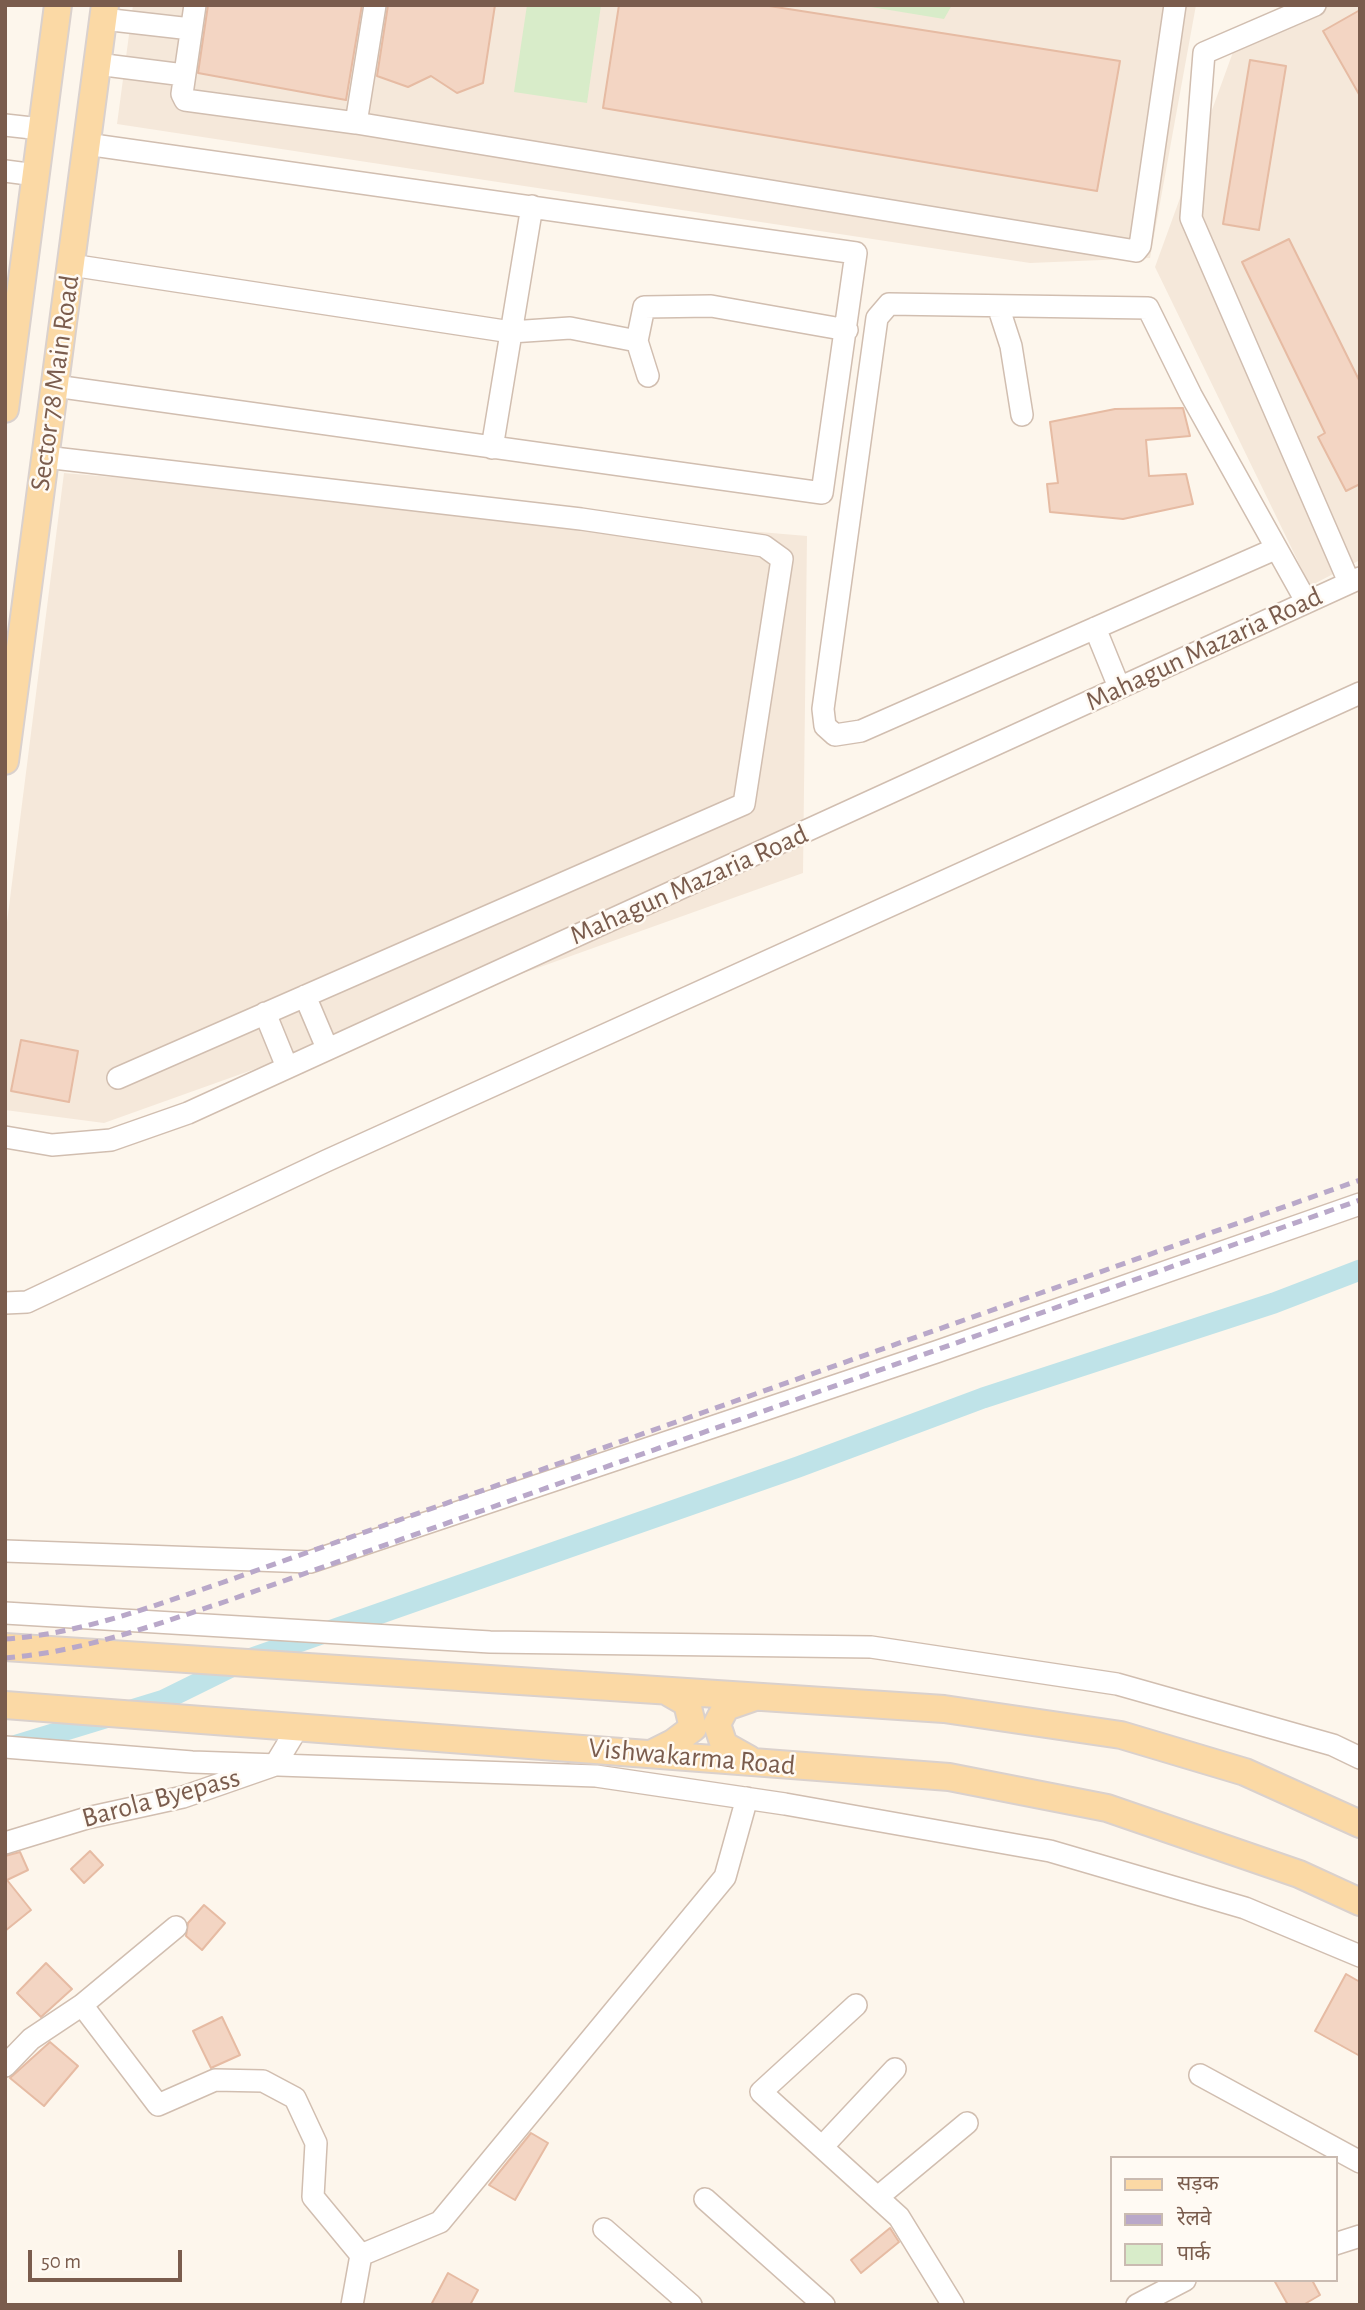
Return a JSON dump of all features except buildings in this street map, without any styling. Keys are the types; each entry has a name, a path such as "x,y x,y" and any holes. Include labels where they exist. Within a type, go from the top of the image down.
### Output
{"main road":[{"name":"Sector 78 Main Road","path":"5,409 58,5"},
{"name":"Sector 78 Main Road","path":"5,761 104,12"},
{"path":"5,1647 944,1709 1121,1735 1245,1772 1360,1824"},
{"path":"650,1754 673,1743 693,1728 687,1703 666,1691"},
{"path":"753,1761 724,1745 717,1724 726,1707 757,1697"},
{"name":"Vishwakarma Road","path":"5,1705 949,1777 1107,1808 1299,1874 1360,1902"}],"street":[{"path":"195,5 181,97 184,100 356,123 1136,251 1140,246 1175,5"},
{"path":"356,123 375,5"},
{"path":"1315,5 1203,52 1191,218 1354,580"},
{"path":"104,12 191,29"},
{"path":"97,65 184,75"},
{"path":"5,125 41,129"},
{"path":"55,386 822,493 847,330 856,253 86,144"},
{"path":"5,172 36,175"},
{"path":"492,448 532,206"},
{"path":"71,265 511,332 570,328 637,341"},
{"path":"1275,550 861,731 835,735 825,726 823,709 877,318 889,304 1148,308 1191,395 1275,550 1306,601"},
{"path":"648,376 637,341 644,307 711,306 847,330"},
{"path":"998,306 1011,346 1022,415"},
{"path":"45,457 581,519 764,546 782,559 744,804 118,1078"},
{"name":"Mahagun Mazaria Road","path":"5,1138 52,1145 111,1140 188,1113 1354,580"},
{"path":"1095,628 1119,688"},
{"path":"5,1303 27,1302 326,1161 1360,693"},
{"path":"305,996 327,1048"},
{"path":"265,1013 288,1067"},
{"path":"5,1551 310,1562 936,1352 1360,1204"},
{"path":"5,1613 490,1642 871,1647 1117,1684 1333,1745 1360,1758"},
{"name":"Barola Byepass","path":"5,1843 87,1818 183,1797 275,1765 298,1727"},
{"path":"5,1747 192,1762 596,1776 747,1798 1050,1851 1245,1908 1360,1956"},
{"path":"361,2255 440,2222 725,1877 747,1798"},
{"path":"5,2066 32,2039 82,2005 176,1927"},
{"path":"82,2005 158,2105 215,2080 263,2081 295,2098 316,2143 313,2197 361,2255 352,2305"},
{"path":"856,2005 761,2092 899,2217 953,2305"},
{"path":"822,2147 895,2069"},
{"path":"1200,2075 1360,2162"},
{"path":"878,2197 967,2123"},
{"path":"705,2199 824,2305"},
{"path":"604,2229 691,2305"},
{"path":"1337,2243 1360,2236"},
{"path":"1137,2305 1181,2282"}],"shaded area":[{"path":"133,5 1196,5 1150,258 1030,263 117,124"},
{"path":"1303,5 1360,5 1360,560 1310,586 1155,267 1237,41"},
{"path":"64,473 807,536 803,873 104,1123 5,1110 5,938"}],"green space":[{"path":"527,5 601,5 587,103 514,92"},
{"path":"859,5 952,5 944,19"}],"waterway":[{"path":"7,1748 164,1700 241,1662 798,1467 983,1398 1274,1303 1360,1270"}],"railway":[{"path":"5,1639 60,1632 168,1601 1360,1180"},
{"path":"5,1658 90,1644 227,1601 1360,1200"}]}
